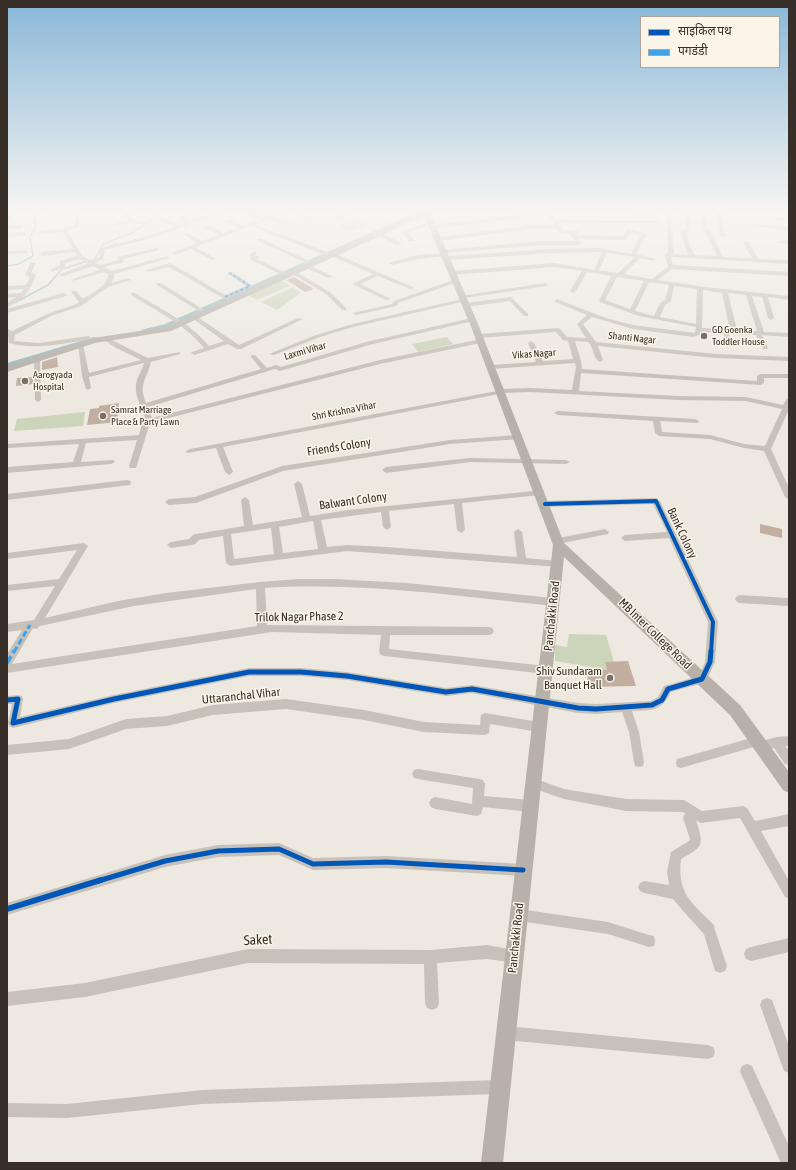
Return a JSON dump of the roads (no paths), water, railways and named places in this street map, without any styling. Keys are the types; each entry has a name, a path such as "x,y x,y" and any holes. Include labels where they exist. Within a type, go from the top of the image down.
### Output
{"main road":[{"path":"7,369 91,340 163,330 194,317 202,311 227,299 303,267"},
{"name":"Panchakki Road","path":"450,267 480,338 559,543 558,564 530,806 515,956 499,1087 492,1163"},
{"name":"MB Inter College Road","path":"559,543 736,710 789,785"}],"street":[{"path":"7,305 26,293 33,275 28,275 31,267"},
{"path":"53,270 61,267"},
{"path":"62,274 80,267"},
{"path":"98,267 108,272 111,278 106,286"},
{"path":"75,280 130,267"},
{"path":"144,267 155,274"},
{"path":"149,270 163,267"},
{"path":"173,267 227,299 250,286 230,273"},
{"path":"269,267 328,293 344,310"},
{"path":"313,267 330,277"},
{"path":"358,267 412,288"},
{"path":"356,313 394,305 396,302 454,277 534,267"},
{"path":"562,267 586,269 700,288 789,298"},
{"path":"596,271 598,267"},
{"path":"625,267 618,274 602,301 632,312 699,328 734,332 789,335"},
{"path":"632,312 650,280 671,267 789,274"},
{"path":"733,267 734,271"},
{"path":"574,291 586,269"},
{"path":"377,274 355,284 388,299"},
{"path":"91,340 21,345 10,343 9,332 48,315 79,305 106,286 128,280"},
{"path":"159,284 202,311"},
{"path":"656,318 662,304 668,301 672,284"},
{"path":"272,354 318,336 351,326 464,300 545,285"},
{"path":"536,286 541,293"},
{"path":"7,288 29,287"},
{"path":"557,301 619,324 654,331 693,335 697,334 699,328 700,288"},
{"path":"725,291 734,332"},
{"path":"74,292 82,302"},
{"path":"7,296 26,293"},
{"path":"133,294 196,334 207,347"},
{"path":"749,294 759,333 765,348"},
{"path":"7,311 64,295"},
{"path":"764,295 771,318"},
{"path":"464,300 511,298 526,315"},
{"path":"592,314 580,324 592,342 600,360"},
{"path":"194,317 239,348 300,319"},
{"name":"Laxmi Vihar","path":"145,406 276,367 280,369 372,342 472,320"},
{"path":"133,466 146,424 150,424 150,421 480,338 558,330 565,339 571,340 578,361 579,371 575,392"},
{"path":"725,331 729,341 740,342"},
{"path":"106,339 118,347 148,361"},
{"name":"Shanti Nagar","path":"571,340 716,356 789,359"},
{"path":"194,353 230,341"},
{"path":"531,343 540,363"},
{"path":"80,345 88,388"},
{"path":"85,376 178,353"},
{"path":"253,356 265,370"},
{"path":"37,359 38,400"},
{"path":"148,361 147,368 138,387 150,421"},
{"name":"Vikas Nagar","path":"491,367 578,361"},
{"path":"579,371 761,383 760,376 789,376"},
{"name":"Shri Krishna Vihar","path":"190,452 500,391 530,390 678,398 746,399 786,408"},
{"path":"789,400 767,449 789,497"},
{"path":"558,413 696,421"},
{"path":"656,418 659,433 662,434 710,437 744,446 767,449"},
{"path":"7,446 143,437"},
{"name":"Friends Colony","path":"169,502 196,500 282,469 443,443 518,437"},
{"path":"76,465 83,441"},
{"path":"219,446 229,472"},
{"path":"386,470 470,460 566,462"},
{"path":"7,470 111,462"},
{"path":"7,498 126,483"},
{"path":"298,484 323,550"},
{"name":"Balwant Colony","path":"171,545 192,542 196,537 386,509 457,501 542,498"},
{"name":"Bank Colony","path":"542,498 656,501 713,622 710,662 702,679"},
{"path":"245,500 249,529"},
{"path":"457,501 461,530"},
{"path":"386,509 387,527"},
{"path":"275,526 279,556"},
{"path":"518,532 522,561"},
{"path":"559,543 605,532"},
{"path":"227,533 230,563 347,548 558,564"},
{"path":"625,538 672,535"},
{"path":"7,556 84,546 62,582 7,663"},
{"path":"7,588 62,582"},
{"path":"7,628 33,625 134,602 260,585 346,582 413,587 553,602"},
{"path":"260,585 262,629"},
{"path":"740,599 789,602"},
{"name":"Trilok Nagar Phase 2","path":"7,669 262,629 312,628 386,631 489,631"},
{"path":"386,631 384,652 546,670"},
{"path":"7,700 18,699 13,723 202,680 249,672 271,672 347,676 446,692 472,689 578,708 596,709 652,705 662,700 668,689 702,679"},
{"name":"Uttaranchal Vihar","path":"7,750 69,744 126,724 167,721 213,710 286,704 364,715 424,727 485,730 485,718 539,727"},
{"path":"625,707 634,732 639,762"},
{"path":"681,762 760,744 789,741"},
{"path":"776,742 789,760"},
{"path":"418,774 479,784 477,810 435,803"},
{"path":"533,783 564,794 626,804 684,806 701,818 743,812 789,893"},
{"path":"478,801 530,806"},
{"path":"692,812 689,818 696,839 694,845 675,856 673,872 677,893 688,908 709,930 720,966"},
{"path":"752,827 789,820"},
{"path":"7,910 165,861 218,851 279,849 313,864 386,862 523,870"},
{"path":"644,886 677,893"},
{"path":"519,914 608,928 648,941"},
{"path":"751,954 789,945"},
{"name":"Saket","path":"7,999 84,990 248,956 430,957 487,952 515,956"},
{"path":"430,957 432,1003"},
{"path":"767,1005 784,1038 789,1066"},
{"path":"505,1033 708,1052"},
{"path":"746,1071 789,1163"},
{"path":"7,1110 67,1111 202,1097 499,1087"}],"waterway":[{"path":"16,302 48,285 62,269 70,267"},
{"path":"144,330 167,326 299,267"},
{"path":"7,365 96,338"}],"place":[{"name":"GD Goenka Toddler House","path":"704,336"},
{"name":"Aarogyada Hospital","path":"25,381"},
{"name":"Samrat Marriage Place & Party Lawn","path":"103,416"},
{"name":"Shiv Sundaram Banquet Hall","path":"610,678"}]}
